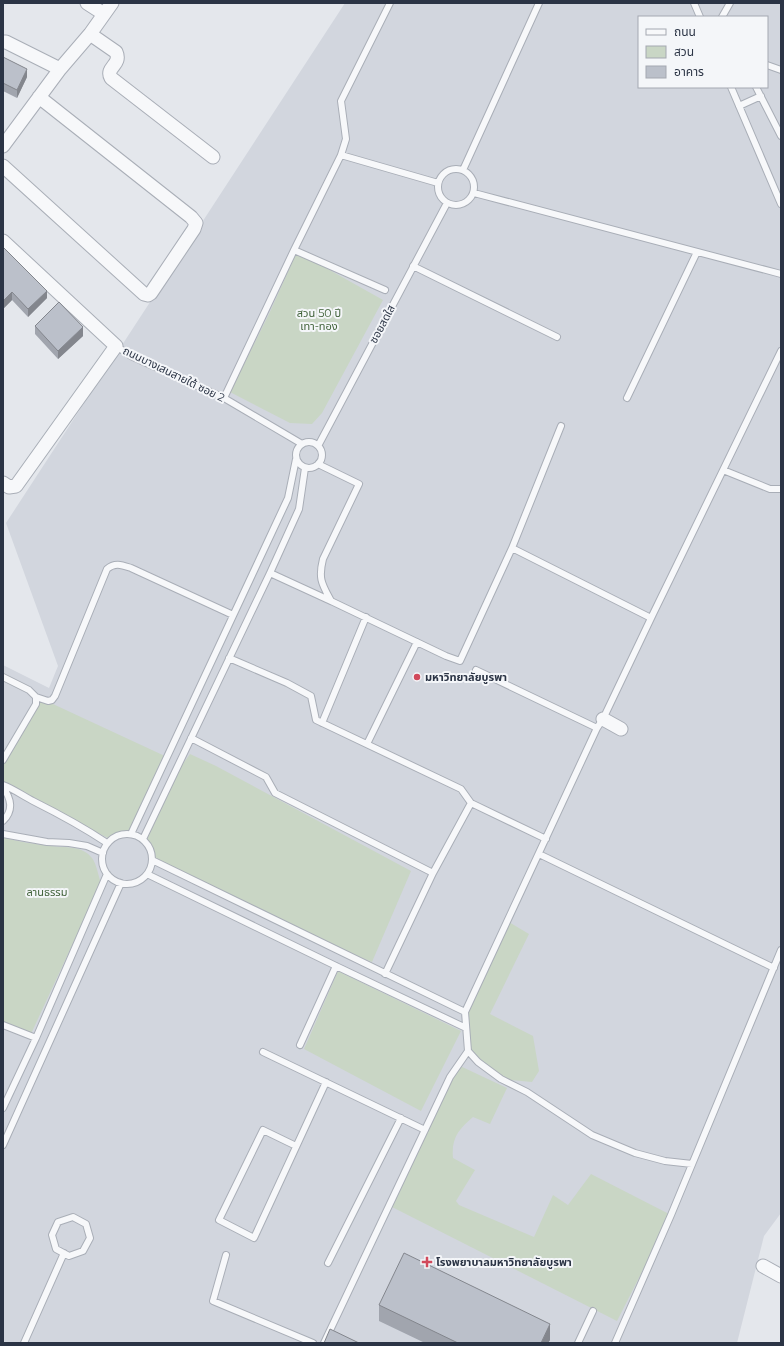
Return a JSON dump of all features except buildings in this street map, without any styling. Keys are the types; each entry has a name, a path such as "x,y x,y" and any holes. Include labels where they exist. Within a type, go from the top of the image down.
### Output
{"street":[{"path":"87,3 104,14"},
{"path":"3,146 60,69 90,34 112,3"},
{"path":"90,34 116,52 118,60 110,71 109,74 111,78 213,157"},
{"path":"3,42 6,42 60,69"},
{"path":"3,166 144,294 148,295 151,293 194,229 196,223 191,217 39,97"},
{"name":"ถนนบางเสนสายใต้ ซอย 2","path":"3,241 116,346"},
{"path":"3,483 9,487 16,486 116,346"},
{"path":"600,724 621,729"},
{"path":"763,1266 781,1276"}],"lane":[{"path":"224,398 341,155 346,139 341,101 390,3"},
{"path":"463,170 539,3"},
{"path":"694,3 700,16"},
{"path":"723,16 730,3"},
{"path":"768,65 781,70"},
{"path":"731,88 781,204"},
{"path":"757,88 781,136"},
{"path":"739,106 761,96"},
{"path":"341,155 438,183"},
{"path":"450,169 463,170 470,175 474,181 474,194 466,203 453,205 447,203 441,198 438,192 438,183 440,177 450,169"},
{"path":"474,194 781,274"},
{"name":"ซอยสดใส","path":"318,464 321,461 322,453 318,446 447,203"},
{"path":"294,250 385,290"},
{"path":"627,398 697,252"},
{"path":"414,266 557,337"},
{"name":"ถนนบางเสนสายใต้ ซอย 2","path":"116,346 131,356 224,398 302,444"},
{"path":"692,1164 665,1161 635,1153 592,1135 527,1092 502,1079 478,1062 468,1051 465,1012 600,724 781,351"},
{"path":"270,573 460,661 512,548 561,426"},
{"path":"131,834 288,498 296,459 296,450 302,444 310,442 318,446"},
{"path":"296,459 298,463 305,468 312,468 318,464 359,484 323,559 320,571 322,583 331,601"},
{"path":"143,840 270,573 298,510 305,468"},
{"path":"723,470 770,489 781,489"},
{"path":"512,548 651,618"},
{"path":"3,677 29,690 36,697 48,701 52,700 55,696 107,569 111,565 119,564 131,568 233,615"},
{"path":"322,723 366,617"},
{"path":"367,744 417,642"},
{"path":"229,658 287,683 311,696 316,720 461,789 471,803 546,839"},
{"path":"476,670 600,724"},
{"path":"3,760 36,704 36,697"},
{"path":"191,738 266,777 275,793 433,873"},
{"path":"3,786 11,788 108,842"},
{"path":"3,786 10,802 10,811 3,821"},
{"path":"385,974 433,873 471,803"},
{"path":"3,834 47,842 87,846 102,852"},
{"path":"131,834 143,840 147,844 151,852 152,860 147,874 135,882 121,883 114,880 103,868 102,852 108,842 119,835 131,834"},
{"path":"538,854 774,968"},
{"path":"152,860 465,1012"},
{"path":"3,1108 36,1038 107,874"},
{"path":"147,874 466,1028"},
{"path":"3,1145 121,883"},
{"path":"614,1343 692,1164 781,950"},
{"path":"300,1045 336,966"},
{"path":"3,1025 36,1038"},
{"path":"327,1340 450,1077 468,1051"},
{"path":"262,1052 425,1130"},
{"path":"296,1146 263,1130 219,1220 254,1238 326,1082"},
{"path":"328,1262 401,1118"},
{"path":"72,1217 86,1224 90,1238 84,1251 69,1256 64,1253 56,1249 52,1235 58,1222 72,1217"},
{"path":"24,1343 64,1253"},
{"path":"226,1255 213,1301 313,1343"},
{"path":"578,1343 594,1312"}],"shaded area":[{"name":"มหาวิทยาลัยบูรพา","path":"345,3 781,3 781,1213 764,1236 737,1343 3,1343 3,665 49,688 58,666 6,523"}],"green space":[{"name":"สวน 50 ปี เทา-ทอง","path":"294,250 383,300 322,413 312,424 290,423 230,392 269,314 295,256"},
{"path":"40,698 167,757 133,829 108,838 3,785 3,760"},
{"path":"190,754 216,766 411,871 372,962 294,930 152,860 146,834 171,780"},
{"name":"ลานธรรม","path":"3,837 27,843 73,848 83,851 94,861 101,883 30,1036 3,1025"},
{"path":"507,921 529,934 490,1014 533,1036 539,1071 532,1082 501,1079 478,1062 468,1045 468,1005"},
{"path":"338,971 461,1031 421,1111 304,1049"},
{"path":"458,1065 507,1088 490,1124 473,1117 457,1134 453,1145 453,1158 475,1170 456,1201 459,1205 534,1237 553,1195 568,1205 591,1174 671,1215 617,1321 392,1207"}],"place":[{"name":"มหาวิทยาลัยบูรพา","path":"417,677"},
{"name":"โรงพยาบาลมหาวิทยาลัยบูรพา","path":"427,1262"}]}
